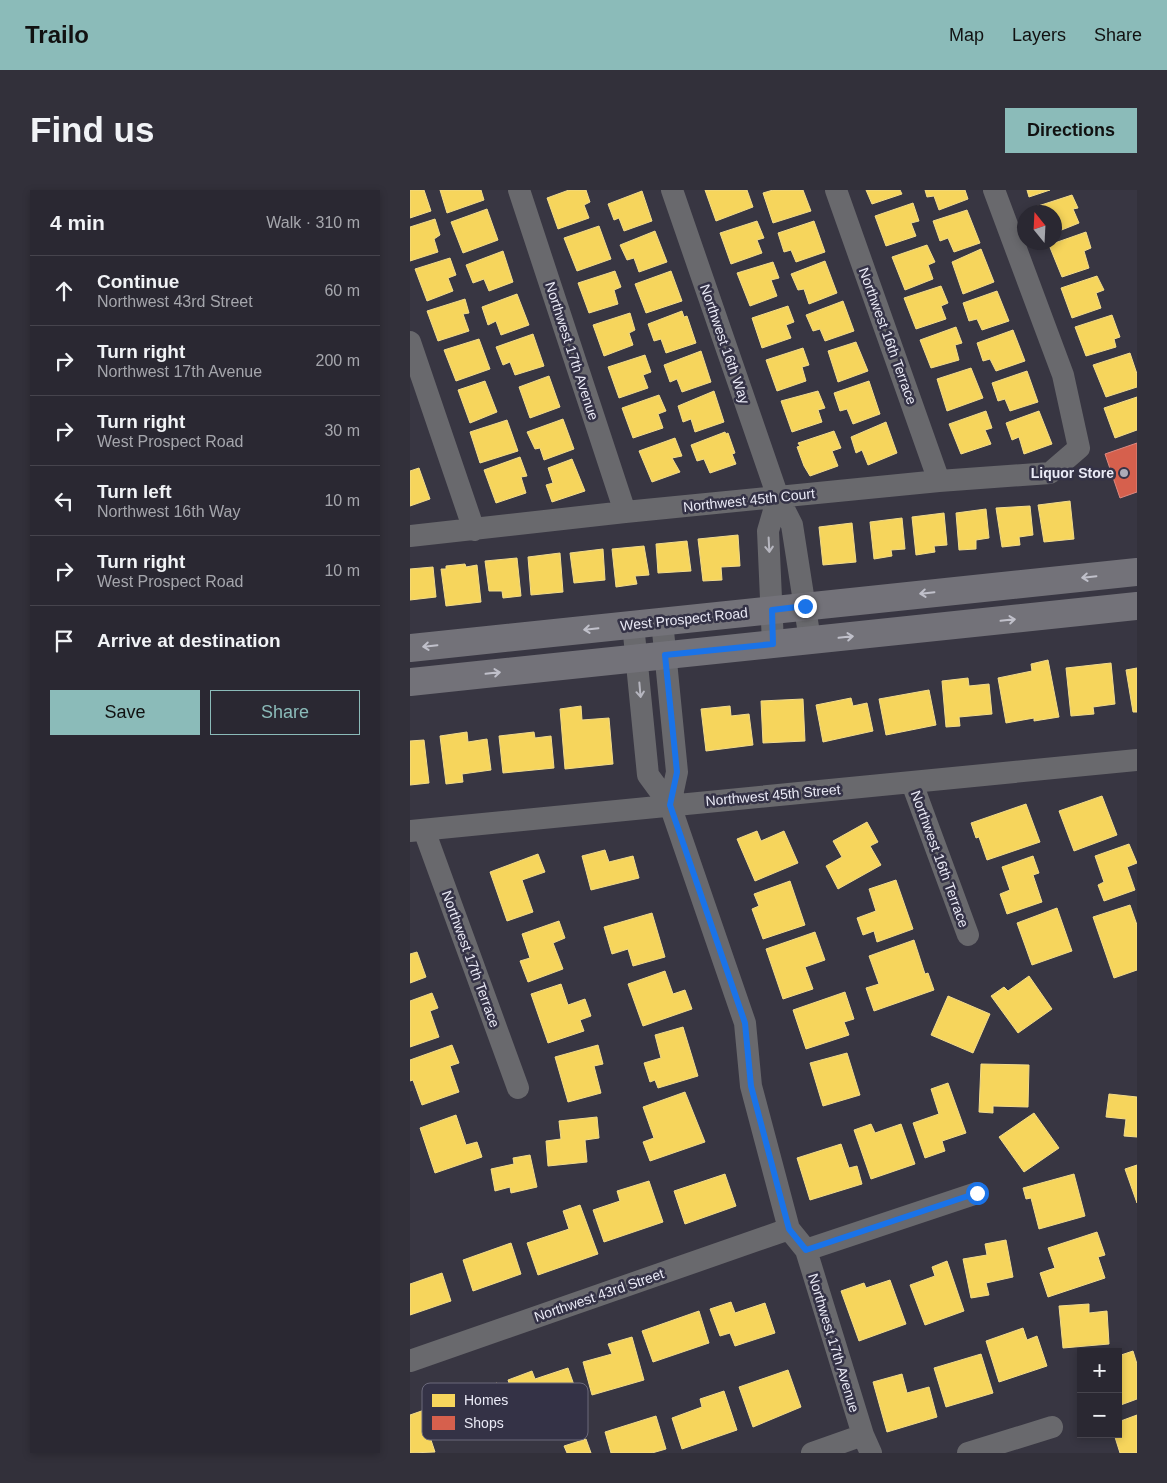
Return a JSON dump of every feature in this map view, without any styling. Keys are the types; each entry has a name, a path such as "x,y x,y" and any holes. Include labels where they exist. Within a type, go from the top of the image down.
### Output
{"main road":[{"name":"West Prospect Road","path":"410,648 1137,572"},
{"path":"410,682 1137,606"}],"street":[{"name":"Northwest 17th Avenue","path":"519,190 625,512"},
{"name":"Northwest 16th Way","path":"672,190 778,497 792,525 810,640"},
{"name":"Northwest 16th Terrace","path":"836,190 939,481"},
{"name":"Northwest 45th Court","path":"410,536 625,512 939,481 1050,473 1079,448 1063,375 994,190"},
{"path":"410,342 474,530"},
{"path":"773,644 768,530 778,497"},
{"path":"662,621 677,772 670,805"},
{"name":"Northwest 17th Avenue","path":"634,624 648,775 670,805 745,1023 751,1086 789,1229 806,1250 867,1444"},
{"name":"Northwest 45th Street","path":"417,831 1137,760"},
{"name":"Northwest 16th Terrace","path":"912,782 968,935"},
{"name":"Northwest 17th Terrace","path":"417,831 518,1088"},
{"path":"806,1250 977,1193"},
{"name":"Northwest 43rd Street","path":"410,1361 789,1229"},
{"path":"968,1453 1052,1427"},
{"path":"812,1453 867,1444"}],"building: Homes":[{"path":"410,190 424,190 431,211 410,218"},
{"path":"440,190 481,190 484,200 447,213"},
{"path":"569,190 586,190 590,202 584,205 589,218 558,229 547,198"},
{"path":"705,190 747,190 753,207 716,221"},
{"path":"773,190 803,190 811,211 773,223 763,193"},
{"path":"866,190 900,190 902,194 872,204"},
{"path":"925,190 965,190 968,199 939,210 934,196 927,197"},
{"path":"1027,190 1050,190 1029,197"},
{"path":"642,191 652,221 624,231 619,218 614,220 608,204"},
{"path":"1072,195 1078,208 1073,209 1079,223 1062,230 1062,205 1041,205"},
{"path":"913,203 919,221 911,223 916,236 886,246 875,216"},
{"path":"487,209 498,240 463,253 451,222"},
{"path":"967,210 980,243 954,252 948,238 940,241 933,221"},
{"path":"435,219 440,235 434,239 438,252 410,261 410,227"},
{"path":"757,221 764,238 757,240 762,253 731,264 720,233"},
{"path":"814,221 825,252 796,262 791,250 784,252 778,233"},
{"path":"599,226 611,259 577,271 564,238"},
{"path":"655,231 667,262 639,272 634,258 627,260 620,245"},
{"path":"1086,232 1091,248 1084,251 1089,268 1062,277 1051,250 1062,250 1062,240"},
{"path":"927,245 935,262 928,265 933,279 905,290 892,257"},
{"path":"981,249 994,282 963,294 952,262"},
{"path":"503,251 513,282 489,291 484,279 473,283 466,265"},
{"path":"450,258 456,275 448,278 453,291 427,301 415,269"},
{"path":"825,261 837,293 809,304 804,289 798,290 791,274"},
{"path":"773,262 779,278 771,280 777,296 750,306 737,273"},
{"path":"615,271 621,287 614,290 618,304 589,313 578,283"},
{"path":"671,271 682,301 646,313 635,284"},
{"path":"1097,276 1104,290 1096,293 1101,308 1072,318 1061,288"},
{"path":"941,286 948,303 941,306 946,319 916,329 904,298"},
{"path":"997,291 1009,321 982,330 977,319 969,321 963,303"},
{"path":"517,294 529,325 501,335 496,321 488,325 482,307"},
{"path":"465,299 469,313 463,314 469,331 438,341 427,311"},
{"path":"843,301 854,331 825,341 820,329 813,331 806,315"},
{"path":"788,306 794,322 786,325 791,338 762,348 752,318"},
{"path":"682,311 684,317 687,316 696,343 666,353 661,339 654,341 648,324"},
{"path":"630,313 635,330 629,333 633,345 604,356 593,325"},
{"path":"1112,315 1120,337 1114,339 1116,347 1086,356 1075,327"},
{"path":"956,327 962,343 955,345 959,360 931,368 920,340"},
{"path":"1013,330 1025,361 996,371 990,359 983,361 977,343"},
{"path":"533,334 544,366 515,375 510,362 503,365 496,347"},
{"path":"479,339 490,369 456,381 444,350"},
{"path":"856,342 868,371 838,382 828,351"},
{"path":"803,348 809,365 802,367 806,381 777,391 766,360"},
{"path":"701,351 711,382 682,392 677,379 670,382 664,365"},
{"path":"1130,353 1137,374 1137,387 1106,397 1093,365"},
{"path":"645,355 651,372 643,375 648,388 619,398 608,367"},
{"path":"971,368 983,398 947,411 937,379"},
{"path":"1027,371 1038,402 1010,411 1005,399 998,401 992,383"},
{"path":"549,376 560,407 530,418 519,387"},
{"path":"485,381 497,412 470,423 458,390"},
{"path":"869,381 880,414 853,424 847,409 840,411 834,393"},
{"path":"714,391 724,422 695,432 691,419 683,422 678,406"},
{"path":"818,391 825,408 818,410 822,422 792,432 781,401"},
{"path":"659,395 666,411 658,414 663,428 633,438 622,408"},
{"path":"1137,397 1137,430 1115,438 1104,408"},
{"path":"986,411 992,428 985,430 991,444 961,454 949,424"},
{"path":"1039,411 1052,444 1024,454 1019,437 1012,440 1006,423"},
{"path":"563,419 574,449 544,460 540,448 535,449 527,432"},
{"path":"507,420 518,451 480,463 470,432"},
{"path":"886,422 897,453 868,465 862,450 856,453 851,437"},
{"path":"834,431 841,448 832,451 838,466 810,476 797,447 800,446 798,443"},
{"path":"725,432 726,434 728,433 735,453 732,454 736,464 710,473 704,459 697,461 691,445"},
{"path":"675,438 682,456 672,458 680,472 652,482 639,451"},
{"path":"520,457 527,476 521,477 526,493 496,503 484,470"},
{"path":"572,459 585,491 552,502 546,485 553,483 548,468"},
{"path":"419,468 430,499 410,506 410,471"},
{"path":"1070,501 1074,539 1044,542 1038,505"},
{"path":"1030,506 1033,535 1019,537 1020,545 1002,547 996,508"},
{"path":"986,509 989,538 976,540 976,549 959,550 956,513"},
{"path":"944,513 947,545 934,546 935,552 916,555 912,517"},
{"path":"902,518 905,549 891,550 892,556 874,559 870,522"},
{"path":"852,523 856,562 823,565 819,527"},
{"path":"738,535 740,566 721,567 722,580 703,581 698,539"},
{"path":"687,541 691,571 658,573 656,544"},
{"path":"644,546 649,575 635,576 637,584 616,587 612,549"},
{"path":"603,549 605,580 574,583 570,553"},
{"path":"560,553 563,592 531,595 528,557"},
{"path":"517,558 521,596 503,598 502,591 489,591 485,561"},
{"path":"465,564 466,567 477,565 481,602 446,606 441,569 446,569 446,566"},
{"path":"433,567 436,597 410,600 410,569"},
{"path":"1048,660 1059,717 1034,721 1034,718 1006,723 998,678 1032,671 1031,664"},
{"path":"1111,663 1115,704 1093,707 1094,714 1071,716 1066,668"},
{"path":"1137,668 1137,712 1133,712 1126,670"},
{"path":"968,678 969,686 989,684 992,714 959,717 960,726 946,727 942,681"},
{"path":"929,690 936,725 886,735 879,699"},
{"path":"851,698 853,706 867,703 873,731 823,742 816,705"},
{"path":"803,699 805,741 763,743 761,701"},
{"path":"581,706 582,720 609,718 613,764 565,769 560,709"},
{"path":"730,706 731,716 749,714 753,745 706,751 701,709"},
{"path":"467,732 468,742 487,739 491,770 462,774 463,782 446,784 440,736"},
{"path":"534,732 535,738 551,736 554,768 503,773 499,736"},
{"path":"424,740 429,783 410,785 410,741"},
{"path":"1102,796 1117,835 1074,851 1059,811"},
{"path":"1026,804 1040,842 987,860 979,837 976,838 971,823"},
{"path":"867,822 878,842 870,846 881,865 838,889 826,866 842,857 833,841"},
{"path":"757,831 761,841 784,831 798,863 755,881 737,839"},
{"path":"1129,844 1137,863 1127,867 1135,890 1104,901 1098,885 1104,882 1095,856"},
{"path":"605,850 609,862 633,856 639,878 591,890 582,856"},
{"path":"538,854 545,872 522,880 533,912 507,921 490,872"},
{"path":"1033,856 1039,873 1033,875 1042,902 1007,914 1000,894 1010,890 1002,867"},
{"path":"896,880 913,929 877,942 874,931 863,935 857,918 876,911 869,889"},
{"path":"790,881 805,925 763,939 752,909 759,906 754,894"},
{"path":"1130,905 1137,925 1137,970 1114,978 1093,917"},
{"path":"1057,908 1072,951 1032,965 1017,923"},
{"path":"652,913 665,957 633,966 628,949 612,954 604,927"},
{"path":"559,921 565,938 553,943 563,969 528,982 520,961 530,958 522,934"},
{"path":"815,932 825,960 805,967 813,989 783,999 766,949"},
{"path":"914,940 925,974 928,973 934,990 874,1011 866,988 879,984 869,956"},
{"path":"417,952 426,977 410,983 410,954"},
{"path":"665,971 673,994 685,990 692,1009 643,1026 628,984"},
{"path":"1029,976 1052,1009 1018,1033 991,996 1004,987 1008,991"},
{"path":"561,984 568,1005 585,999 591,1016 580,1020 584,1031 548,1043 531,994"},
{"path":"845,992 854,1019 844,1022 849,1035 806,1049 793,1010"},
{"path":"432,993 438,1008 430,1011 439,1037 410,1047 410,1001"},
{"path":"948,996 990,1014 973,1053 931,1035"},
{"path":"683,1027 698,1076 658,1088 655,1080 650,1082 644,1063 661,1058 655,1035"},
{"path":"452,1045 459,1063 450,1066 459,1092 422,1105 413,1080 410,1081 410,1060"},
{"path":"598,1045 603,1064 594,1066 601,1093 568,1102 555,1057"},
{"path":"847,1053 860,1095 823,1106 810,1063"},
{"path":"981,1064 1029,1065 1028,1107 993,1106 993,1113 979,1112"},
{"path":"948,1083 966,1133 942,1141 945,1151 925,1158 913,1123 939,1114 931,1089"},
{"path":"685,1092 705,1142 650,1161 643,1142 654,1138 643,1107"},
{"path":"1109,1094 1137,1097 1137,1137 1124,1136 1126,1119 1106,1117"},
{"path":"1034,1113 1059,1148 1024,1172 999,1137"},
{"path":"456,1115 466,1145 477,1142 482,1157 435,1173 420,1128"},
{"path":"597,1117 599,1138 585,1140 587,1162 548,1166 546,1141 561,1139 559,1121"},
{"path":"871,1124 875,1133 901,1124 915,1164 871,1179 854,1130"},
{"path":"841,1144 849,1168 857,1166 862,1184 810,1200 797,1158"},
{"path":"530,1155 537,1187 511,1193 510,1187 495,1191 491,1169 514,1164 513,1158"},
{"path":"1137,1165 1137,1203 1125,1169"},
{"path":"725,1174 736,1206 685,1224 674,1191"},
{"path":"1074,1174 1085,1216 1039,1229 1031,1198 1026,1199 1023,1188"},
{"path":"649,1181 663,1222 604,1242 593,1210 620,1201 617,1191"},
{"path":"580,1205 598,1254 538,1275 527,1243 569,1229 563,1211"},
{"path":"1097,1232 1105,1255 1098,1257 1105,1278 1048,1297 1040,1273 1055,1268 1048,1248"},
{"path":"1006,1240 1013,1277 986,1283 989,1295 971,1298 963,1259 987,1255 985,1244"},
{"path":"511,1243 521,1274 473,1291 463,1260"},
{"path":"947,1261 964,1311 925,1325 910,1285 935,1276 932,1267"},
{"path":"442,1273 451,1301 410,1315 410,1284"},
{"path":"890,1280 906,1324 859,1341 841,1291 864,1283 866,1288"},
{"path":"731,1302 735,1313 765,1303 775,1333 735,1346 730,1333 720,1336 710,1309"},
{"path":"1089,1304 1089,1313 1107,1311 1109,1344 1063,1348 1059,1306"},
{"path":"699,1311 709,1343 653,1362 642,1331"},
{"path":"1023,1328 1027,1340 1037,1336 1047,1366 999,1382 986,1341"},
{"path":"632,1337 644,1380 592,1395 583,1362 612,1354 608,1344"},
{"path":"1133,1351 1137,1364 1137,1399 1122,1405 1122,1393 1122,1355"},
{"path":"981,1354 993,1393 946,1407 934,1368"},
{"path":"568,1368 573,1383 509,1383 508,1380 532,1371 535,1379"},
{"path":"788,1370 801,1407 753,1427 739,1387"},
{"path":"902,1374 907,1393 929,1387 937,1417 887,1432 873,1382"},
{"path":"724,1391 737,1430 682,1449 672,1418 702,1407 700,1399"},
{"path":"422,1411 422,1440 431,1440 435,1452 410,1453 410,1415"},
{"path":"1137,1415 1137,1453 1120,1453 1115,1438 1122,1438 1122,1421"},
{"path":"656,1416 666,1449 652,1453 611,1453 605,1432"},
{"path":"586,1440 591,1453 567,1453 564,1446"}],"building: Shops":[{"name":"Liquor Store","path":"1137,443 1137,492 1120,498 1105,454"}],"place":[{"name":"Liquor Store","path":"1124,473"}],"route":[{"path":"805,606 772,610 773,644 665,655 677,772 670,805 745,1023 751,1086 789,1229 806,1250 977,1193"}]}
